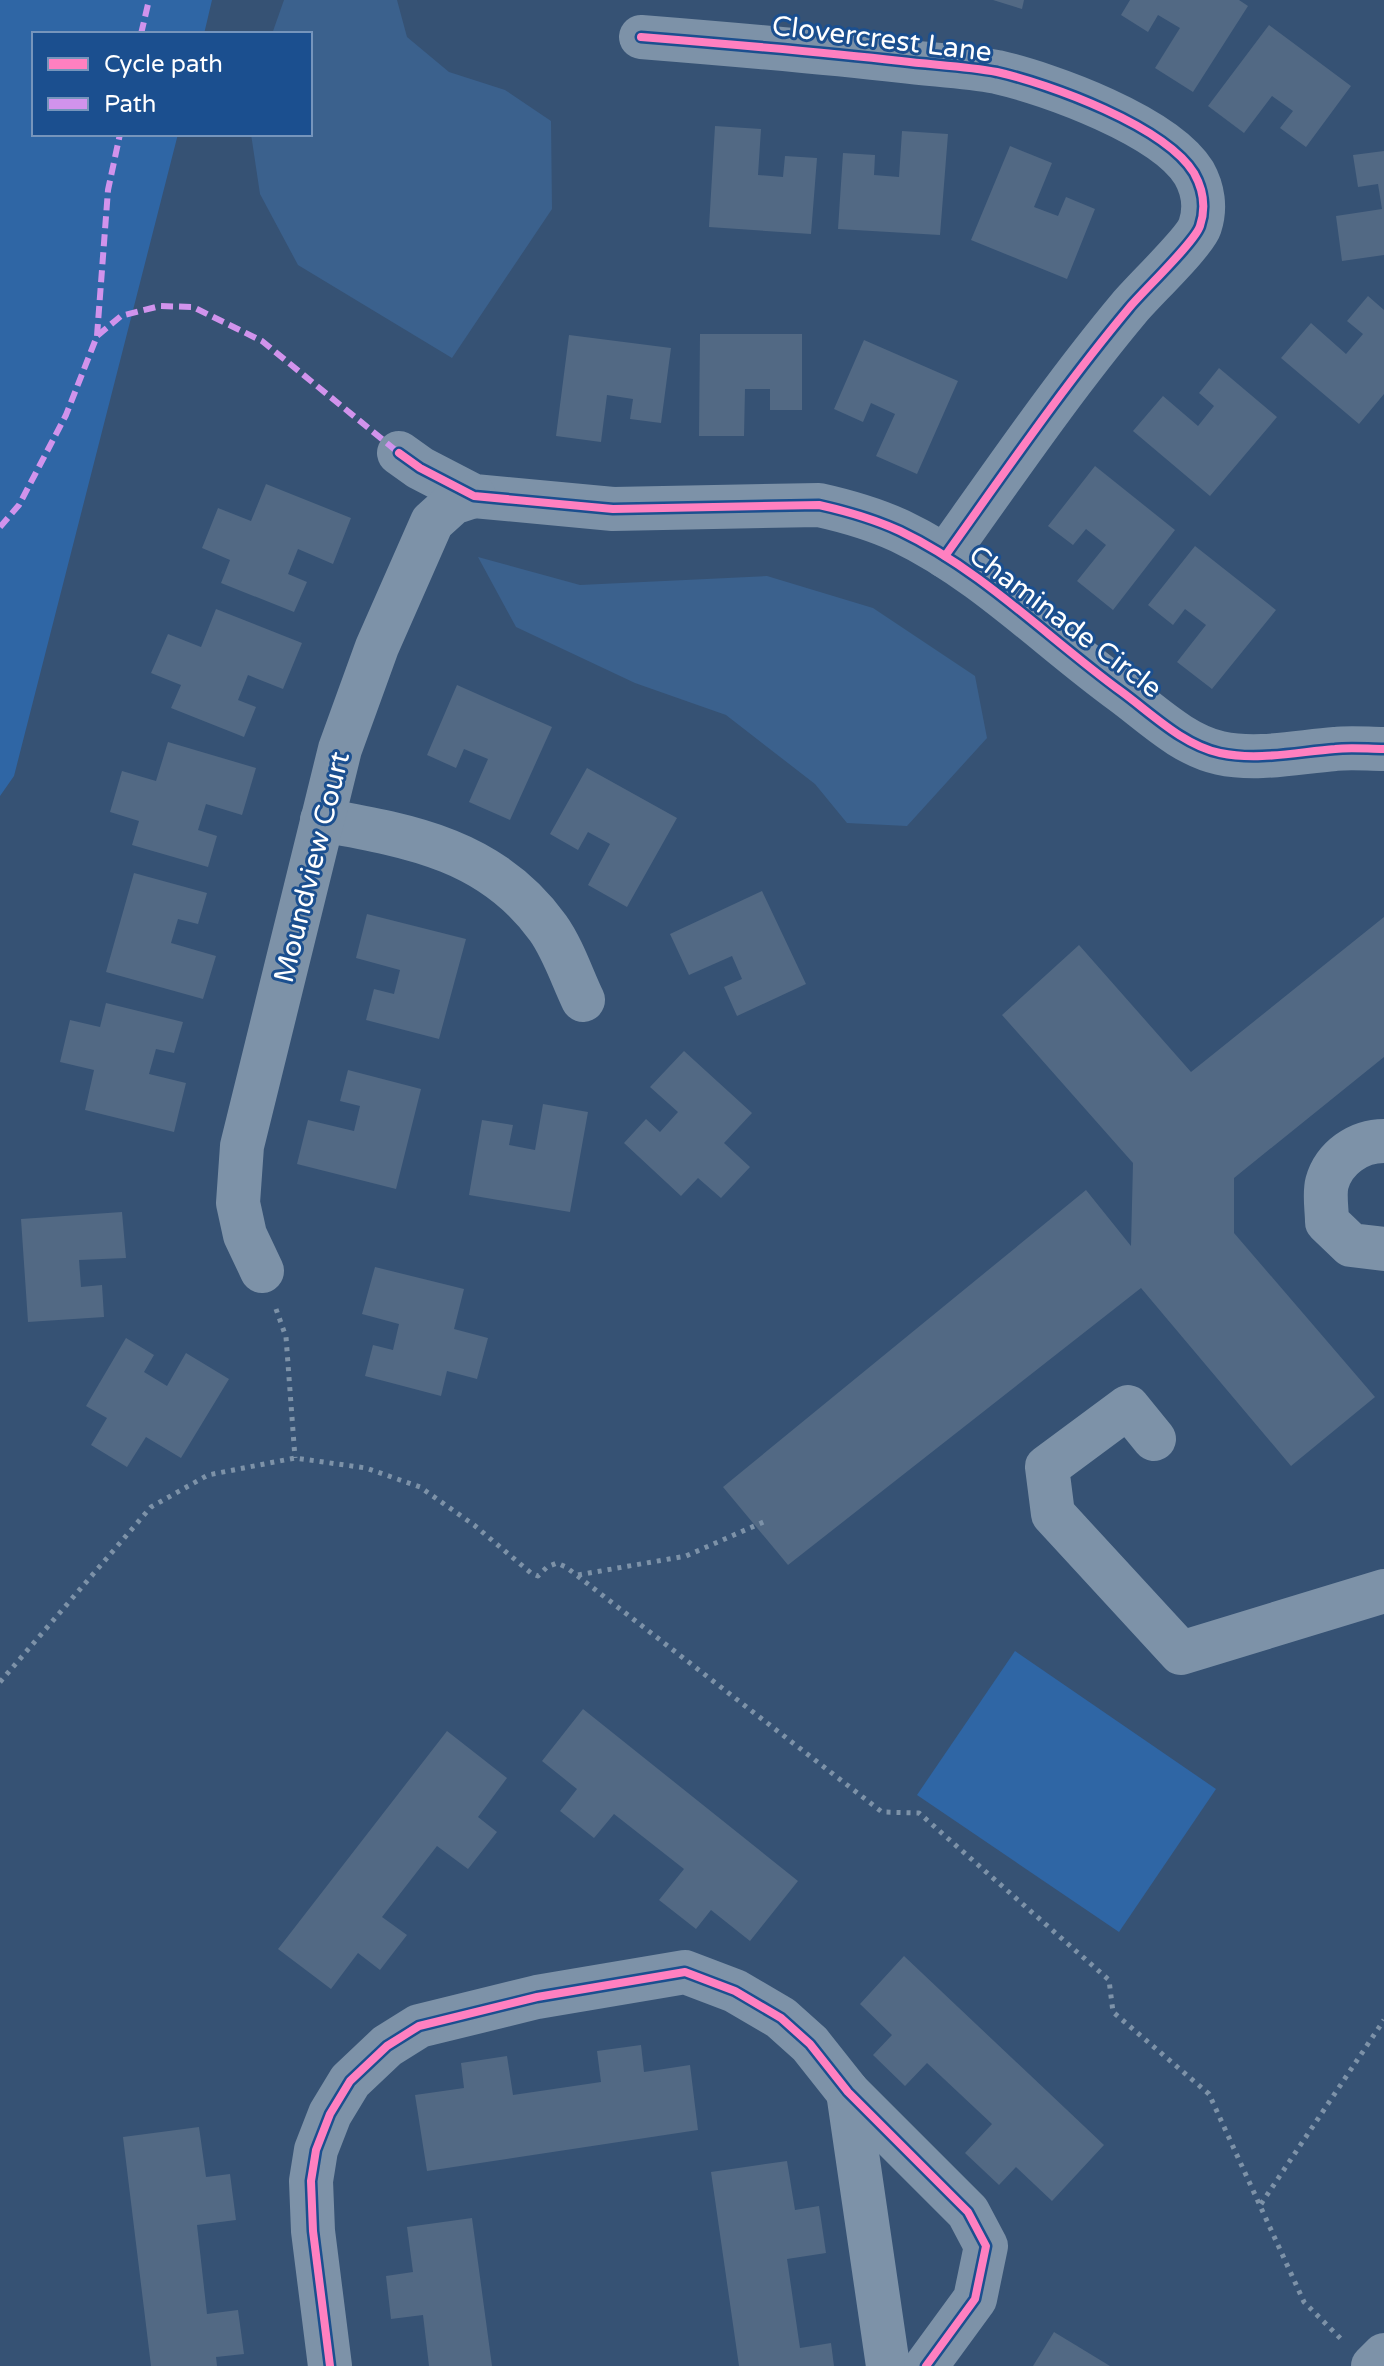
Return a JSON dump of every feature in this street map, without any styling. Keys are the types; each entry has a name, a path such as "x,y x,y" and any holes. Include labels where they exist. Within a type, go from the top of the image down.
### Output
{"street":[{"name":"Clovercrest Lane","path":"641,37 800,49 996,72 1053,88 1125,119 1161,143 1193,172 1201,189 1204,210 1199,230 1070,381 945,556"},
{"name":"Chaminade Circle","path":"399,453 420,468 474,496 613,509 819,505 851,512 900,531 945,556 996,593 1076,659 1188,741 1218,753 1250,757 1340,748 1384,749"},
{"name":"Moundview Court","path":"262,1271 245,1235 238,1203 242,1146 340,749 377,647 432,522 453,503 474,496"},
{"path":"322,820 382,831 454,851 490,870 521,895 550,930 583,1000"},
{"path":"1384,1141 1372,1141 1341,1157 1326,1185 1327,1222 1351,1245 1384,1249"},
{"path":"1154,1439 1128,1407 1047,1467 1053,1514 1181,1653 1384,1591"},
{"path":"330,2366 313,2231 311,2181 316,2150 330,2114 350,2081 387,2046 419,2026 537,1997 685,1972 735,1991 781,2018 810,2044 848,2092 968,2212 986,2246 975,2299 926,2366"},
{"path":"848,2092 888,2366"}],"path":[{"path":"262,1271 286,1337 295,1458"},
{"path":"0,1682 151,1507 208,1475 295,1458 366,1468 420,1487 474,1525 531,1573 538,1576 557,1563 578,1575 882,1812 919,1813 1109,1980 1113,2012 1209,2094 1304,2302 1368,2355"},
{"path":"578,1575 686,1556 768,1520"},
{"path":"1260,2205 1384,2020"}],"shaded area":[{"path":"0,0 212,0 204,32 32,32 32,136 177,136 14,776 0,796"},
{"path":"284,0 397,0 407,37 449,72 505,90 551,121 552,209 452,358 298,265 260,194 251,136 312,136 312,32 273,32"},
{"path":"478,557 580,585 767,576 873,608 975,676 987,738 907,826 847,823 815,784 726,715 635,683 516,627"},
{"path":"1015,1651 1216,1789 1119,1932 917,1795"}],"building":[{"path":"993,0 1024,0 1022,9"},
{"path":"1130,0 1239,0 1248,6 1193,92 1155,68 1180,28 1158,15 1148,32 1121,15"},
{"path":"1269,25 1351,86 1306,147 1280,128 1293,111 1272,96 1244,133 1208,106"},
{"path":"715,126 761,129 758,175 783,177 785,156 817,158 811,234 709,227"},
{"path":"902,131 948,134 940,235 838,229 843,153 875,155 874,175 899,177"},
{"path":"1010,146 1052,163 1034,207 1058,216 1066,197 1095,209 1067,279 971,240"},
{"path":"1384,151 1384,255 1342,261 1336,216 1382,209 1378,184 1358,187 1353,155"},
{"path":"1368,296 1384,310 1384,394 1359,424 1281,358 1311,323 1346,354 1363,334 1347,321"},
{"path":"700,334 802,334 802,410 770,410 770,389 745,389 744,436 699,436"},
{"path":"569,335 671,348 661,423 630,419 633,399 607,395 601,442 556,436"},
{"path":"864,340 958,381 917,474 876,456 895,414 871,403 863,422 834,409"},
{"path":"1219,368 1277,417 1210,496 1133,431 1163,396 1198,426 1214,406 1199,393"},
{"path":"1095,466 1175,530 1113,610 1077,581 1106,545 1086,529 1073,545 1048,526"},
{"path":"266,484 351,518 333,564 298,549 288,574 307,582 294,612 221,583 230,560 202,548 218,508 251,521"},
{"path":"1195,546 1276,610 1212,689 1177,662 1206,625 1185,609 1173,625 1148,605"},
{"path":"216,609 302,643 283,689 248,675 238,700 256,707 244,737 171,708 181,685 151,673 168,634 201,647"},
{"path":"457,685 552,727 510,820 469,802 488,759 464,749 456,768 427,755"},
{"path":"168,742 256,768 242,815 206,804 198,830 217,836 208,867 132,845 139,821 110,812 122,771 156,781"},
{"path":"587,768 677,818 627,907 588,885 610,844 588,832 578,850 550,834"},
{"path":"134,873 207,893 198,924 178,919 171,943 216,956 203,999 106,972"},
{"path":"762,891 806,984 737,1016 724,987 742,979 732,956 689,975 670,934"},
{"path":"367,914 466,939 439,1039 366,1020 374,989 394,994 400,970 356,958"},
{"path":"1384,917 1384,1057 1234,1178 1234,1233 1375,1397 1291,1466 1141,1288 788,1565 723,1487 1086,1190 1131,1246 1133,1163 1002,1015 1079,945 1191,1072"},
{"path":"106,1003 183,1022 174,1053 156,1049 149,1074 186,1083 174,1132 85,1110 94,1070 60,1062 70,1020 100,1027"},
{"path":"684,1051 752,1113 724,1143 750,1167 721,1198 698,1178 681,1196 624,1143 646,1119 660,1132 678,1112 650,1087"},
{"path":"348,1070 421,1089 396,1189 297,1164 308,1120 354,1131 360,1106 340,1101"},
{"path":"543,1104 588,1112 570,1212 469,1195 482,1120 513,1125 509,1145 535,1150"},
{"path":"122,1212 126,1258 79,1260 81,1287 102,1285 104,1317 28,1322 21,1219"},
{"path":"375,1267 464,1289 454,1329 488,1338 477,1379 447,1371 441,1396 365,1376 373,1345 393,1350 399,1324 362,1314"},
{"path":"126,1338 154,1355 144,1372 167,1386 186,1353 229,1379 181,1458 146,1437 127,1467 91,1445 107,1418 86,1406"},
{"path":"583,1709 798,1881 750,1941 711,1910 696,1929 659,1900 684,1869 614,1814 594,1838 560,1811 577,1789 542,1761"},
{"path":"447,1731 507,1778 478,1817 497,1832 468,1869 437,1846 382,1917 407,1935 380,1970 358,1953 331,1989 278,1949"},
{"path":"904,1956 1104,2145 1052,2201 1016,2167 999,2185 965,2153 992,2124 927,2063 905,2086 873,2055 892,2035 860,2004"},
{"path":"641,2045 644,2072 690,2065 698,2130 427,2171 415,2095 464,2088 461,2063 507,2056 513,2095 601,2082 597,2051"},
{"path":"199,2127 206,2177 230,2174 236,2220 197,2225 207,2314 238,2310 244,2354 216,2357 217,2366 151,2366 123,2137"},
{"path":"787,2161 795,2210 819,2206 826,2253 787,2259 800,2348 831,2343 834,2366 739,2366 711,2172"},
{"path":"472,2218 492,2366 429,2366 423,2315 391,2319 386,2276 413,2272 407,2227"},
{"path":"1054,2332 1110,2366 1033,2366"}],"marked path":[{"path":"141,32 149,0"},
{"path":"97,336 108,190 120,136"},
{"path":"0,527 19,505 66,415 97,336 121,316 160,306 193,307 262,341 399,453"}],"cycle path":[{"path":"641,37 997,72 1046,86 1104,109 1158,139 1194,173 1203,206 1196,233 1081,368 945,556"},
{"path":"399,453 420,468 474,496 613,509 819,505 860,516 900,531 959,565 1156,719 1206,749 1248,756 1341,748 1384,749"},
{"path":"330,2366 313,2231 311,2181 316,2150 330,2114 350,2081 387,2046 419,2026 537,1997 685,1972 735,1991 781,2018 810,2044 848,2092 968,2212 986,2246 975,2299 926,2366"}]}
